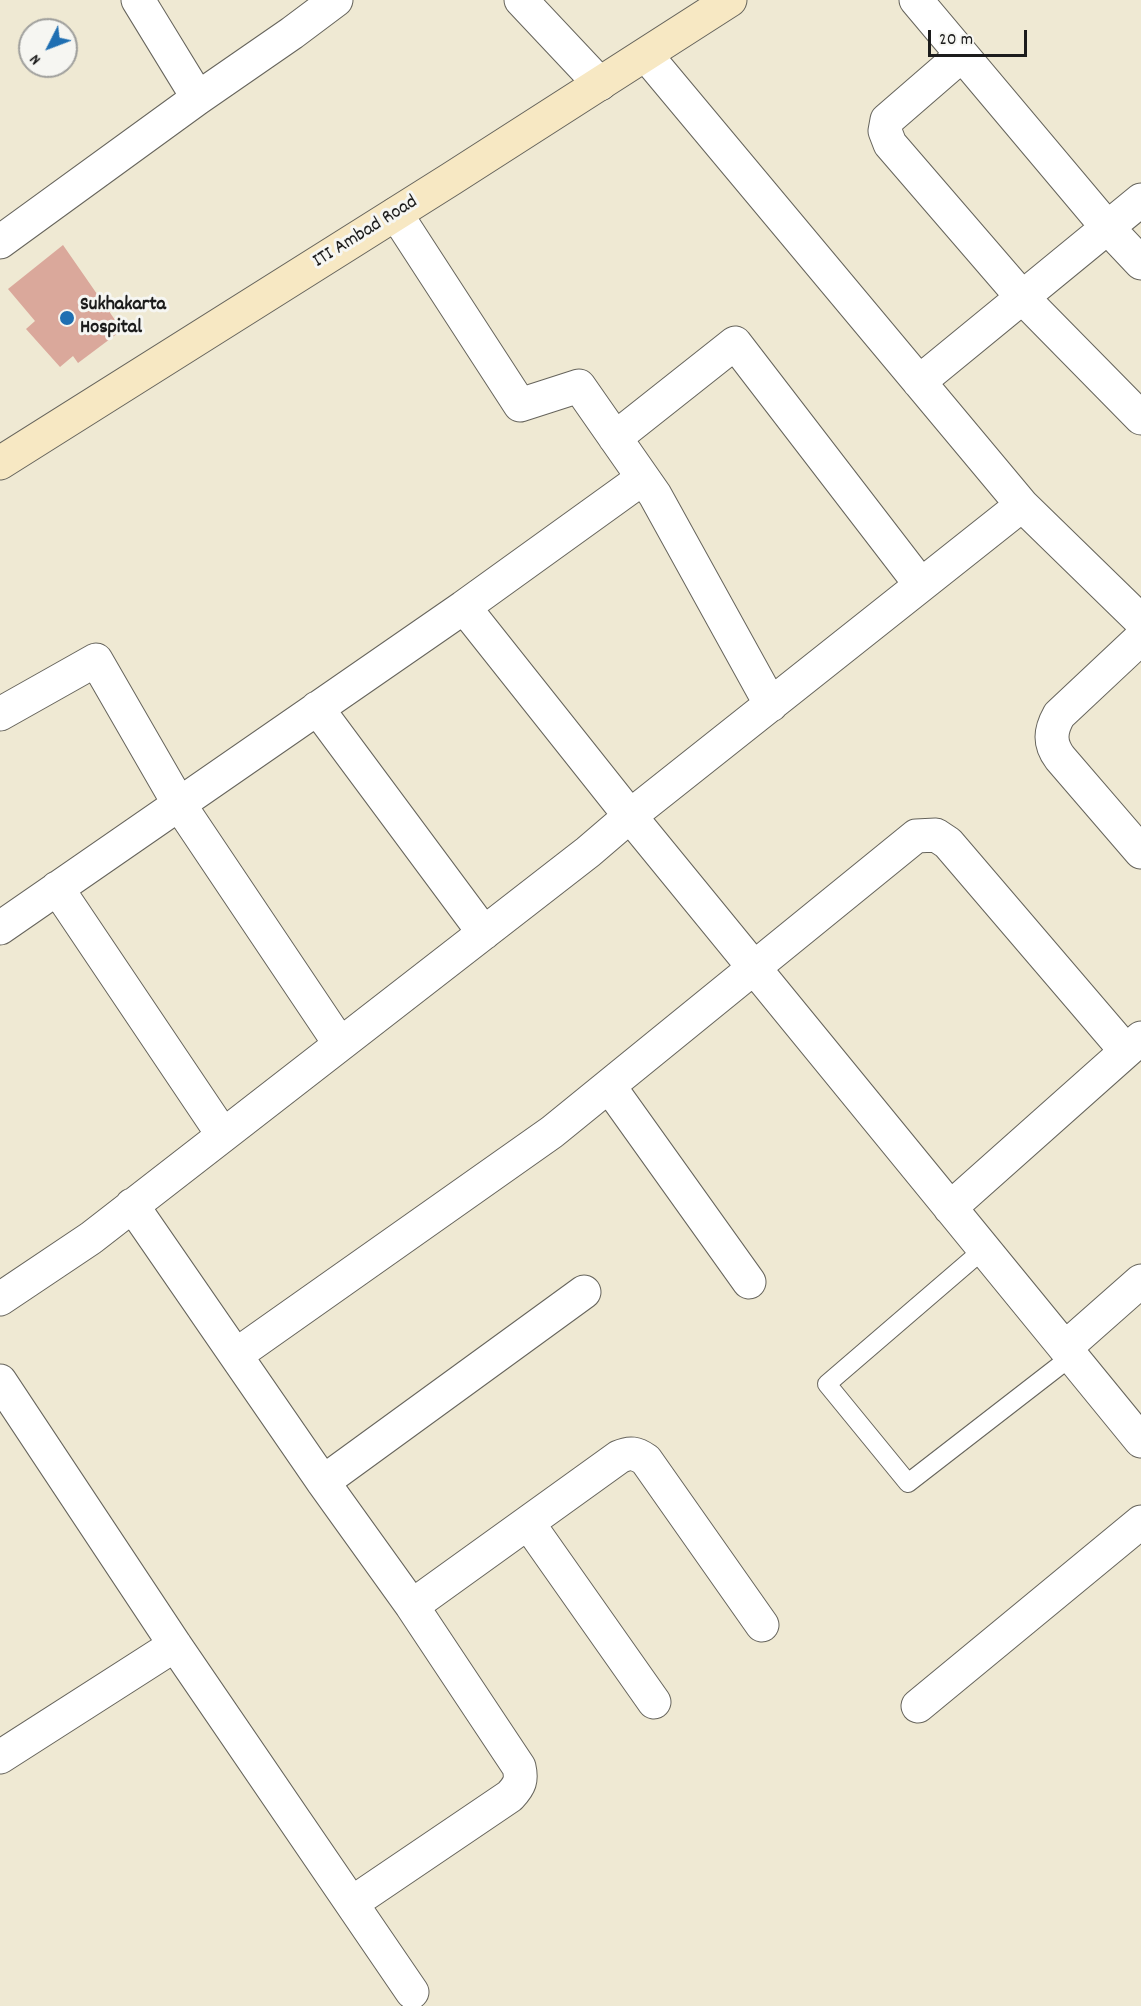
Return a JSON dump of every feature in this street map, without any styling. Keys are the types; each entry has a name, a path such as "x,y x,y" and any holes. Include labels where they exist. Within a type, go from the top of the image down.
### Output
{"street":[{"path":"138,0 198,98"},
{"path":"0,242 336,0"},
{"path":"521,0 600,84"},
{"name":"ITI Ambad Road","path":"0,463 396,214 730,0"},
{"path":"916,0 1107,227 1141,263"},
{"path":"646,54 1022,505 1141,621"},
{"path":"962,55 887,120 885,131 890,144 1022,297 1141,418"},
{"path":"919,382 1141,200"},
{"path":"396,214 520,405 579,386 655,495 771,705"},
{"path":"615,438 735,343 921,585"},
{"path":"0,928 464,607 643,478"},
{"path":"0,1299 91,1238 484,933 1022,505"},
{"path":"464,607 630,816 1141,1442"},
{"path":"1141,638 1059,715 1052,727 1051,738 1053,748 1060,758 1141,852"},
{"path":"0,714 96,660 179,804 340,1044"},
{"path":"317,708 484,933"},
{"path":"236,1354 552,1132 916,836 936,835 948,843 1134,1044 950,1208"},
{"path":"57,888 223,1135"},
{"path":"609,1086 749,1282"},
{"path":"132,1205 323,1482 412,1606 519,1767 522,1779 510,1796 352,1903"},
{"path":"1068,1352 1141,1281"},
{"path":"323,1482 584,1292"},
{"path":"0,1380 175,1645 412,1992"},
{"path":"412,1606 619,1457 637,1454 646,1460 762,1625"},
{"path":"918,1706 1141,1522"},
{"path":"528,1523 654,1702"},
{"path":"1,1754 175,1645"}],"lane":[{"path":"984,1249 826,1384 908,1483 1068,1352"}],"building":[{"path":"63,245 122,330 78,363 73,356 60,367 26,329 35,321 8,289"}],"place":[{"name":"Sukhakarta Hospital","path":"67,318"}]}
